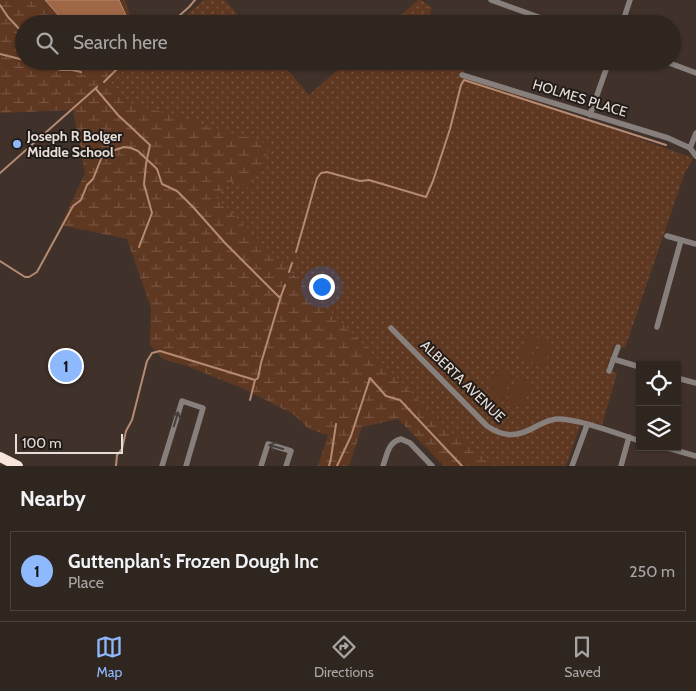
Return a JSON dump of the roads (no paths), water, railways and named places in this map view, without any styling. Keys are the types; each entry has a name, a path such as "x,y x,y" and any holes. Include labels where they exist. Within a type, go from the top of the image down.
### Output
{"highway":[{"path":"0,457 18,466"}],"street":[{"path":"491,0 533,15"},
{"path":"625,15 630,0"},
{"path":"681,67 696,73"},
{"path":"590,114 606,70"},
{"name":"HOLMES PLACE","path":"462,75 668,138 690,148"},
{"path":"696,133 690,148 696,156"},
{"path":"667,236 696,244"},
{"path":"657,327 682,240"},
{"name":"ALBERTA AVENUE","path":"391,328 487,426 499,434 508,436 518,434 547,421 558,419 636,439"},
{"path":"609,370 618,347"},
{"path":"613,359 636,366"},
{"path":"681,379 696,383"},
{"path":"162,466 182,401 203,408 186,466"},
{"path":"572,466 587,425"},
{"path":"621,466 629,438"},
{"path":"383,466 390,446 395,441 401,439 406,440 432,466"},
{"path":"262,466 268,444 291,451 286,466"},
{"path":"678,451 696,456"}],"waterway":[{"path":"180,15 195,0"},
{"path":"0,5 15,24"},
{"path":"0,54 15,58"},
{"path":"61,70 72,70"},
{"path":"72,70 81,72"},
{"path":"104,82 116,70"},
{"path":"296,252 317,178 321,173 327,172 360,181 369,180 426,197 450,129 461,85 464,80 666,145"},
{"path":"0,173 97,87"},
{"path":"96,89 118,115 150,145 144,184 152,213 139,247"},
{"path":"0,261 25,277 29,277 37,272 73,206 81,200 87,185 93,179 103,154 124,147 138,151 157,169 162,184 177,191 279,297 285,285"},
{"path":"289,272 292,263"},
{"path":"116,466 117,455 122,449 126,431 132,420 147,361 152,353 160,351 255,380 258,378 281,296"},
{"path":"337,466 351,436 370,378 386,396 400,400 462,466"},
{"path":"250,400 255,380"},
{"path":"329,466 336,424"}],"place":[{"name":"Joseph R Bolger Middle School","path":"17,144"},
{"name":"Guttenplan's Frozen Dough Inc","path":"66,366"}]}
